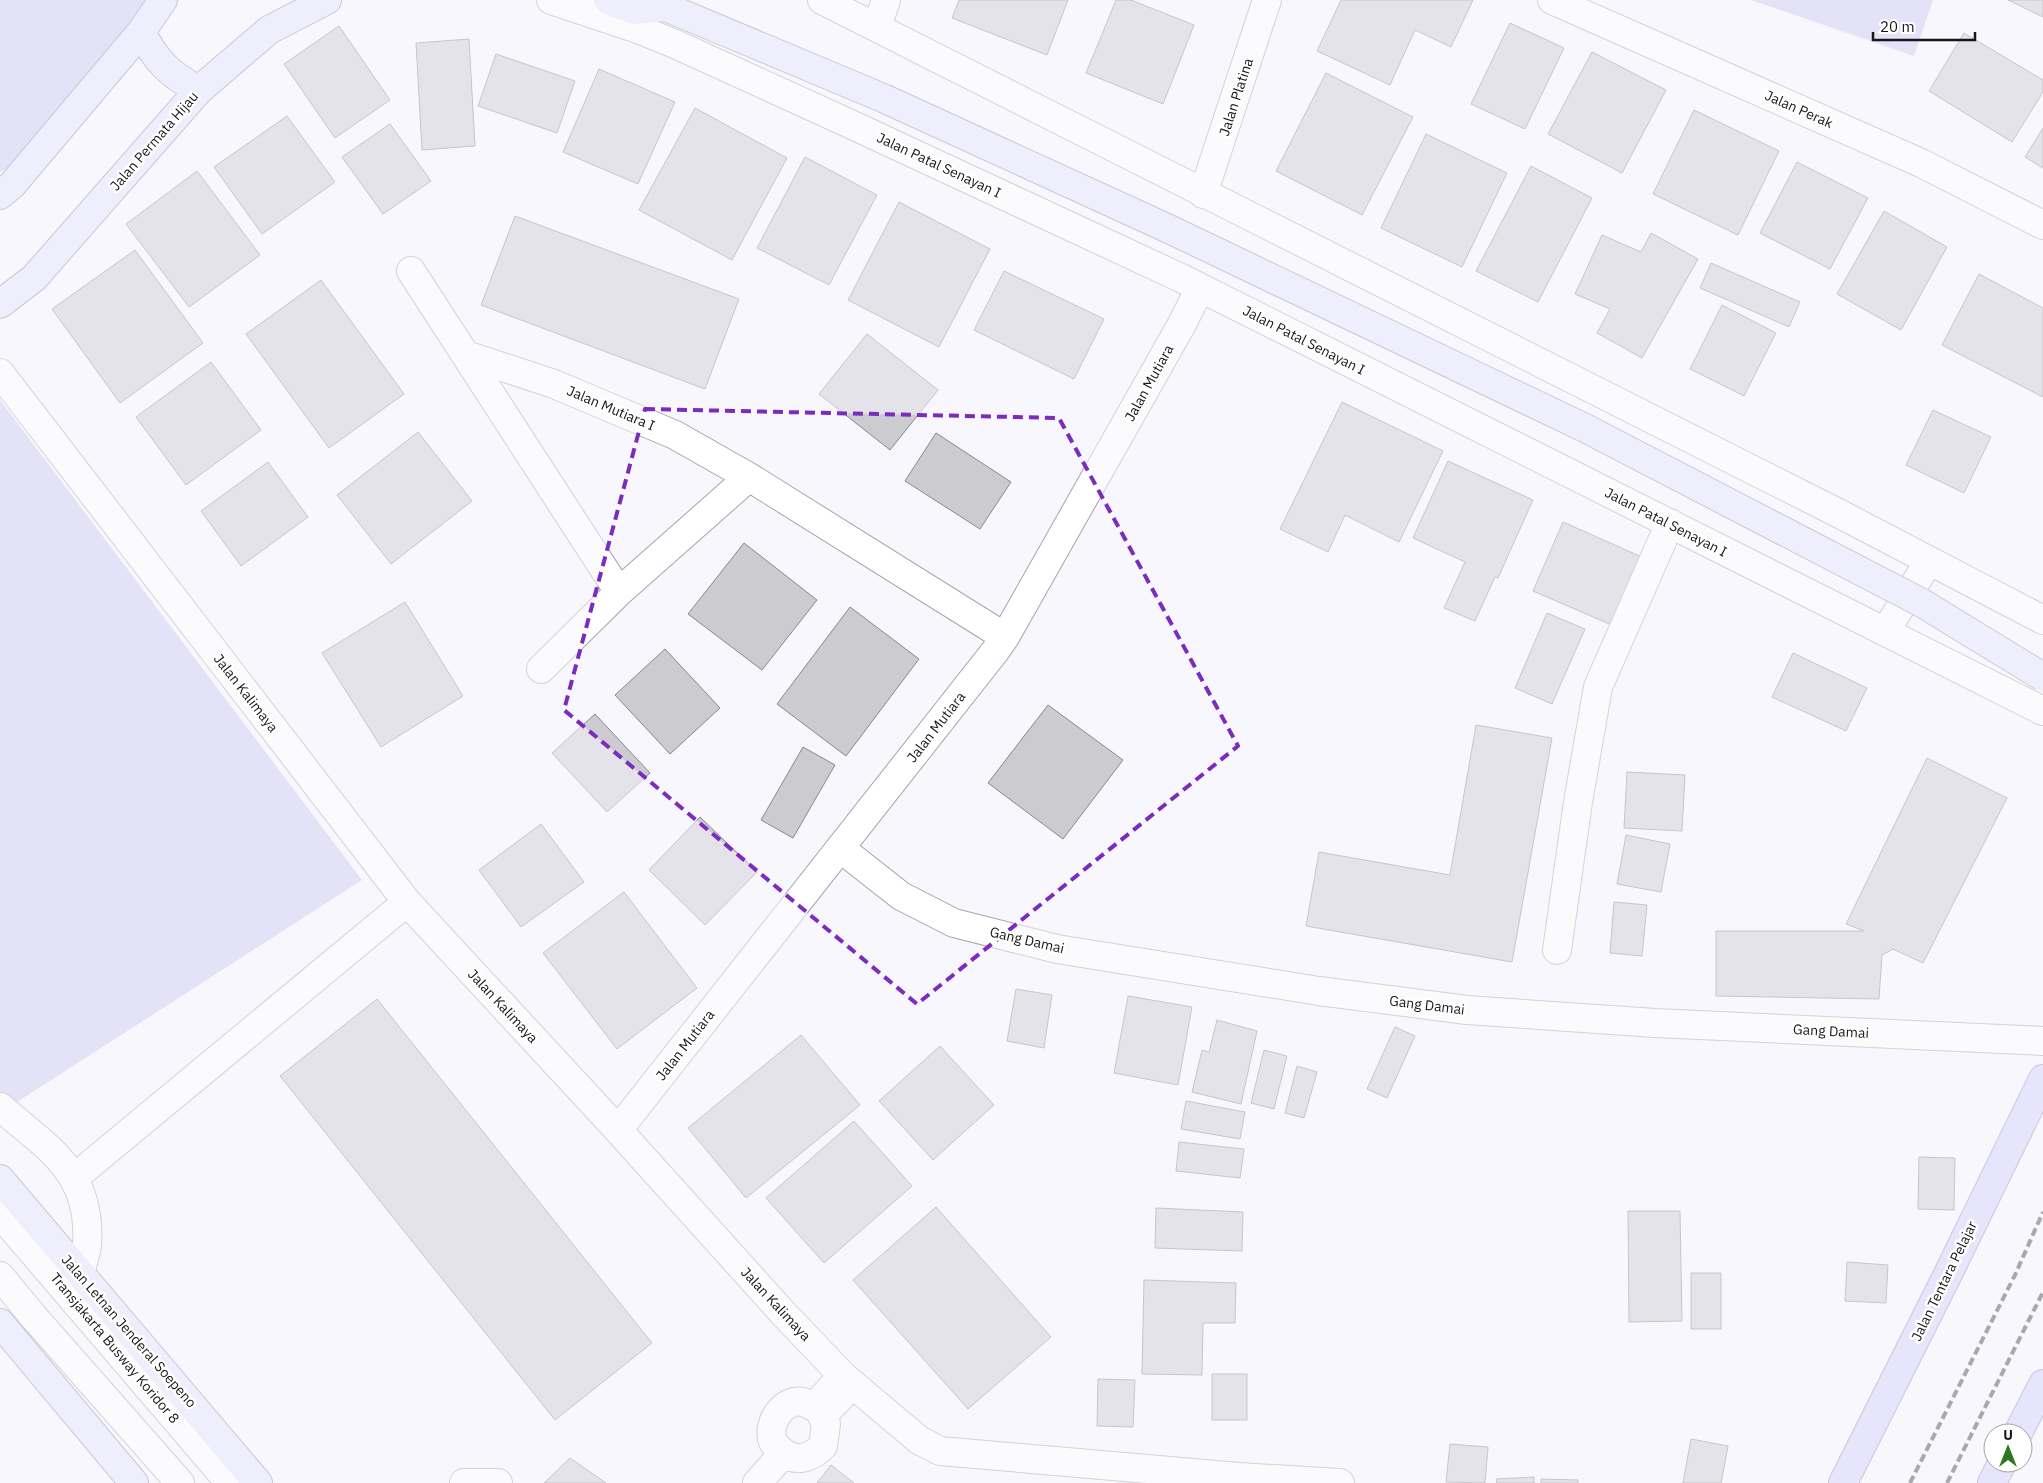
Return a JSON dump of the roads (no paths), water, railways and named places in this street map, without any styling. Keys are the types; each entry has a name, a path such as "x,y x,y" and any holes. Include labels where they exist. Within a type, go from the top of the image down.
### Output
{"highway":[{"name":"Jalan Tentara Pelajar","path":"1843,1483 2043,1079"},
{"path":"2023,1423 2043,1384"}],"main road":[{"path":"0,195 12,185 140,32 163,0"},
{"name":"Jalan Permata Hijau","path":"0,304 34,278 199,90 269,30 327,0"},
{"path":"608,0 635,10 663,4 702,23 883,98 1168,229 1585,428 1922,603 2043,677"},
{"path":"140,32 150,51 163,67 180,80 199,90"},
{"name":"Jalan Letnan Jenderal Soepeno","path":"0,1179 258,1483"},
{"path":"0,1324 134,1483"}],"street":[{"name":"Jalan Patal Senayan I","path":"551,0 638,29 675,44 1200,288 2043,711"},
{"path":"822,0 1840,514 2043,620"},
{"path":"877,27 886,0"},
{"name":"Jalan Platina","path":"1203,194 1267,0"},
{"name":"Jalan Perak","path":"1552,0 1921,163 2043,225"},
{"path":"411,271 620,592"},
{"name":"Jalan Mutiara","path":"618,1130 1006,637 1182,324 1200,288"},
{"name":"Jalan Mutiara I","path":"466,355 554,384 675,435 749,477 1006,637"},
{"name":"Jalan Kalimaya","path":"0,373 407,902 618,1130 783,1313 848,1380 919,1440 940,1451 1120,1475 1340,1483"},
{"path":"541,669 620,592 749,477"},
{"path":"1557,950 1578,802 1598,687 1670,524"},
{"path":"1885,632 1929,561"},
{"name":"Gang Damai","path":"840,848 900,896 954,923 1057,948 1309,989 1477,1011 1656,1023 2043,1041"},
{"path":"74,1178 407,902"},
{"path":"0,1106 65,1164 84,1198 87,1246 80,1274"},
{"name":"Transjakarta Busway Koridor 8","path":"0,1214 230,1483"},
{"path":"0,1276 180,1483"},
{"path":"848,1380 822,1416 826,1424 823,1446 820,1450 809,1456 798,1459 790,1458 773,1441 771,1429 777,1415 786,1406 801,1402 814,1407 848,1380"},
{"path":"757,1483 784,1453"},
{"path":"464,1483 498,1483"}],"railway":[{"path":"1910,1483 2015,1275 2043,1212"},
{"path":"1947,1483 2043,1292"}]}
